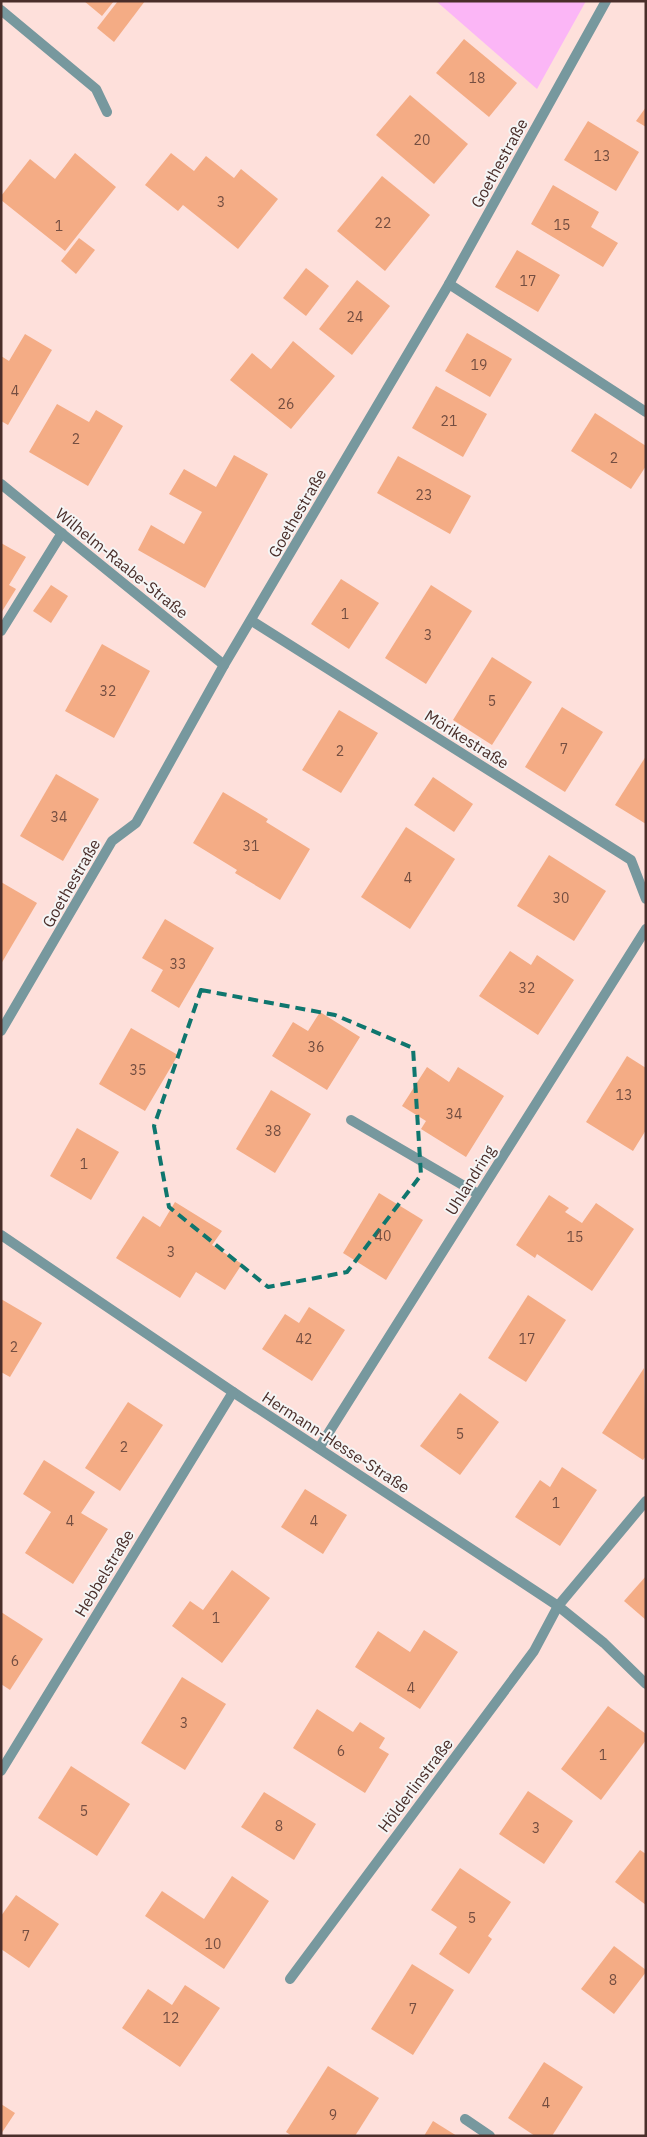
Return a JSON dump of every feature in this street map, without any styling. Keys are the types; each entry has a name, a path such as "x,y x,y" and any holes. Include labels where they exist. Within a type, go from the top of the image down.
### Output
{"street":[{"name":"Goethestraße","path":"1,1031 112,841 136,822 224,666 449,284 606,1"},
{"path":"1,10 96,89 107,112"},
{"path":"449,284 646,412"},
{"name":"Wilhelm-Raabe-Straße","path":"1,484 224,666"},
{"path":"1,631 62,533"},
{"name":"Mörikestraße","path":"252,620 631,860 646,899"},
{"name":"Uhlandring","path":"319,1448 646,928"},
{"path":"351,1120 478,1194"},
{"name":"Hermann-Hesse-Straße","path":"1,1236 233,1392 558,1606 604,1643 646,1684"},
{"name":"Hebbelstraße","path":"1,1770 233,1392"},
{"path":"558,1606 646,1501"},
{"name":"Hölderlinstraße","path":"290,1978 534,1651 558,1606"},
{"path":"465,2119 490,2136"}],"highlighted area":[{"path":"201,990 335,1015 413,1048 421,1175 347,1272 268,1287 169,1207 154,1126"}],"shaded area":[{"path":"436,1 586,1 537,89"}],"building":[{"path":"84,1 114,1 102,16"},
{"path":"118,1 145,1 114,42 97,28"},
{"path":"464,39 517,83 489,117 436,73"},
{"path":"410,95 468,144 434,184 376,135"},
{"path":"646,107 646,127 636,121"},
{"path":"588,121 639,152 616,191 564,160"},
{"path":"75,153 116,187 65,251 1,200 1,196 30,159 55,179"},
{"path":"171,153 194,171 206,156 234,178 241,169 278,199 238,249 183,205 178,211 145,185"},
{"path":"382,176 430,215 385,271 337,231"},
{"path":"553,185 599,212 591,227 618,243 603,267 531,224"},
{"path":"79,238 95,250 76,274 61,261"},
{"path":"517,250 560,275 538,312 495,287"},
{"path":"306,268 329,286 306,316 283,298"},
{"path":"357,280 390,306 352,355 319,329"},
{"path":"467,333 512,359 490,397 445,371"},
{"path":"25,334 52,350 8,425 1,421 1,356 9,361"},
{"path":"293,341 335,376 291,429 230,380 252,353 271,369"},
{"path":"436,386 487,414 463,457 412,428"},
{"path":"57,404 89,422 96,410 123,426 88,486 29,452"},
{"path":"595,413 646,446 646,466 631,489 571,451"},
{"path":"234,455 268,474 205,588 138,550 151,525 184,544 202,512 169,494 184,469 216,487"},
{"path":"398,456 471,496 450,534 377,493"},
{"path":"1,543 26,557 9,585 16,589 1,613"},
{"path":"341,579 379,603 349,649 311,624"},
{"path":"51,585 68,596 51,623 33,611"},
{"path":"431,585 472,611 426,684 385,658"},
{"path":"102,644 150,671 114,738 65,711"},
{"path":"492,657 532,682 492,745 453,720"},
{"path":"562,707 603,732 565,792 525,767"},
{"path":"339,710 378,733 341,793 302,770"},
{"path":"646,756 646,824 615,805"},
{"path":"56,774 99,799 63,861 20,836"},
{"path":"433,777 473,804 454,832 414,805"},
{"path":"223,792 268,819 266,822 310,849 280,900 235,873 237,870 193,843"},
{"path":"406,827 455,859 410,929 361,897"},
{"path":"549,855 606,891 574,941 517,906"},
{"path":"1,882 37,903 1,964"},
{"path":"165,919 214,948 179,1008 151,991 163,970 142,958"},
{"path":"510,951 531,965 537,955 574,980 538,1035 479,996"},
{"path":"320,1012 360,1037 327,1090 272,1056 293,1022 308,1031"},
{"path":"131,1028 178,1055 145,1111 99,1084"},
{"path":"627,1056 646,1068 646,1130 633,1151 586,1122"},
{"path":"427,1067 449,1082 458,1067 504,1096 466,1157 421,1129 426,1121 402,1106"},
{"path":"271,1090 311,1114 275,1173 236,1149"},
{"path":"77,1128 119,1152 91,1200 50,1176"},
{"path":"379,1193 423,1220 386,1280 343,1253"},
{"path":"549,1195 569,1208 565,1212 582,1223 596,1203 634,1229 592,1291 537,1254 535,1258 516,1245"},
{"path":"175,1202 222,1231 212,1245 242,1264 225,1290 196,1272 180,1298 116,1258 143,1216 160,1227"},
{"path":"528,1295 566,1320 526,1382 488,1358"},
{"path":"1,1299 42,1323 10,1377 1,1372"},
{"path":"309,1307 345,1330 312,1381 262,1349 285,1314 299,1323"},
{"path":"644,1368 646,1456 643,1460 602,1433"},
{"path":"460,1393 499,1422 460,1475 420,1446"},
{"path":"128,1402 163,1425 120,1491 85,1468"},
{"path":"44,1460 95,1492 81,1513 108,1529 73,1584 25,1553 51,1512 23,1494"},
{"path":"562,1467 597,1490 560,1546 515,1517 540,1480 550,1487"},
{"path":"305,1489 347,1515 323,1554 281,1527"},
{"path":"232,1570 270,1598 222,1663 172,1626 190,1601 203,1610"},
{"path":"646,1576 646,1620 624,1601"},
{"path":"1,1612 43,1639 10,1690 1,1684"},
{"path":"424,1630 458,1652 420,1709 355,1667 378,1631 410,1652"},
{"path":"182,1677 226,1704 185,1770 141,1743"},
{"path":"608,1706 646,1734 646,1740 601,1800 561,1769"},
{"path":"317,1709 353,1732 360,1722 385,1738 379,1748 389,1754 365,1793 293,1748"},
{"path":"71,1766 130,1804 97,1856 38,1818"},
{"path":"528,1791 573,1821 544,1864 499,1834"},
{"path":"264,1792 316,1824 294,1860 241,1827"},
{"path":"640,1850 646,1854 646,1905 615,1882"},
{"path":"460,1868 511,1902 488,1936 492,1939 469,1974 439,1954 457,1927 431,1910"},
{"path":"232,1876 269,1901 224,1969 145,1916 162,1891 204,1919"},
{"path":"16,1895 59,1924 29,1968 1,1949 1,1916"},
{"path":"614,1946 646,1970 646,1972 614,2014 581,1989"},
{"path":"412,1964 454,1990 413,2055 371,2029"},
{"path":"185,1985 220,2008 180,2067 122,2028 148,1989 172,2005"},
{"path":"544,2062 583,2087 552,2136 535,2136 508,2118"},
{"path":"328,2066 379,2098 355,2136 292,2136 286,2132"},
{"path":"1,2104 15,2113 1,2134"},
{"path":"433,2121 457,2136 424,2136"}]}
